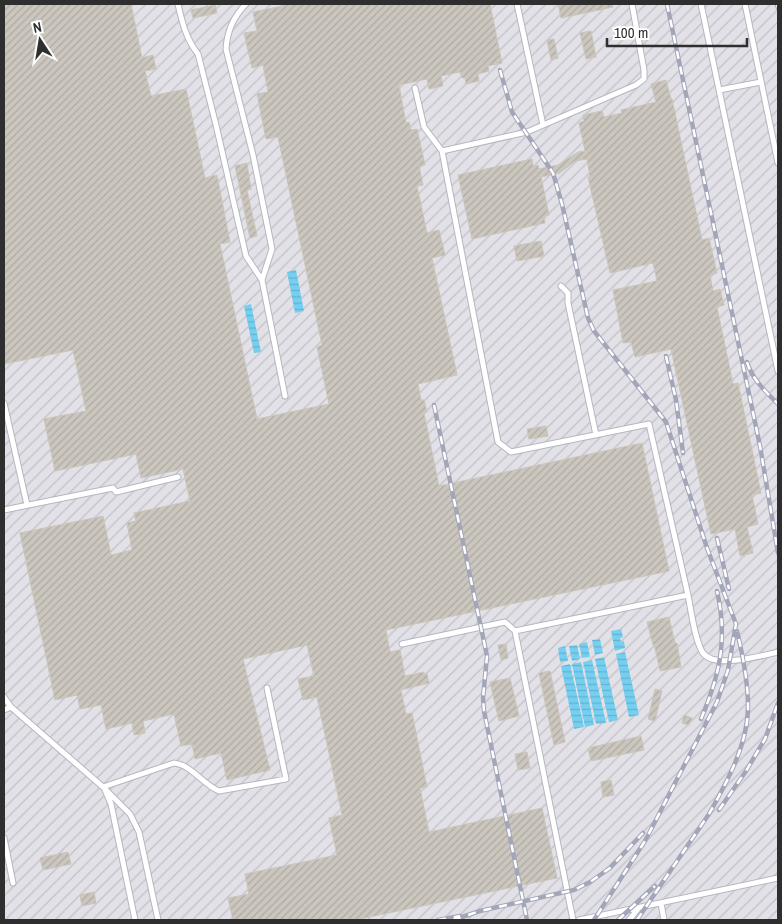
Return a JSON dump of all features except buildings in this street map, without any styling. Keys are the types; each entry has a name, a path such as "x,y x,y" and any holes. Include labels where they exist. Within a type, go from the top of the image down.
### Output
{"lane":[{"path":"178,4 184,30 190,45 198,54 246,256 262,280 285,396"},
{"path":"246,4 234,19 226,40 226,49 253,155 272,249 262,280"},
{"path":"517,4 543,125"},
{"path":"442,151 527,132 636,85 644,79 632,4"},
{"path":"701,4 778,371"},
{"path":"745,4 778,163"},
{"path":"719,90 761,82"},
{"path":"415,88 424,127 442,151 498,442 511,452 649,424 698,642 703,654 714,661 738,660 778,652"},
{"path":"561,286 568,293 596,434"},
{"path":"771,337 778,335"},
{"path":"4,403 27,505"},
{"path":"4,510 113,488 116,492 178,477"},
{"path":"515,631 688,596"},
{"path":"402,644 505,622 515,631 572,920"},
{"path":"103,787 174,764 180,764 187,768 212,789 219,792 286,779 267,688"},
{"path":"4,696 11,706 103,787 130,814 140,832 158,920"},
{"path":"4,710 11,706"},
{"path":"103,787 111,804 135,920"},
{"path":"4,838 13,883"},
{"path":"579,920 778,878"},
{"path":"661,903 664,920"},
{"path":"629,920 638,908"}],"shaded area":[{"path":"4,4 778,4 778,920 4,920"}],"water":[{"path":"296,270 304,311 295,313 287,272"},
{"path":"251,304 261,352 254,353 244,306"},
{"path":"621,629 623,637 620,638 621,642 624,641 625,648 615,651 611,631"},
{"path":"600,639 603,653 595,655 592,640"},
{"path":"587,642 590,657 582,658 579,644"},
{"path":"577,645 580,659 572,661 569,646"},
{"path":"565,646 568,661 560,662 558,648"},
{"path":"625,652 639,715 629,717 616,654"},
{"path":"604,657 618,720 609,722 595,659"},
{"path":"592,660 606,723 596,724 583,662"},
{"path":"581,662 594,725 585,727 572,664"},
{"path":"570,664 584,727 574,729 561,666"}],"railway":[{"path":"667,4 760,446 778,553"},
{"path":"777,4 778,8"},
{"path":"500,70 512,112 553,173 588,318 594,331 666,422 707,548 736,624 728,670 717,702 645,841 594,920"},
{"path":"666,356 676,400 683,453"},
{"path":"747,362 756,380 778,404"},
{"path":"434,405 487,656 483,698 484,711 527,920"},
{"path":"717,538 729,589"},
{"path":"701,719 713,687 722,641 722,625 717,591"},
{"path":"637,920 709,814 729,776 740,749 747,721 748,697 745,669 737,631"},
{"path":"719,810 765,739 778,703"},
{"path":"453,920 480,911 574,890 590,882 610,868 643,833"},
{"path":"618,920 655,886"},
{"path":"438,920 460,916"}]}
